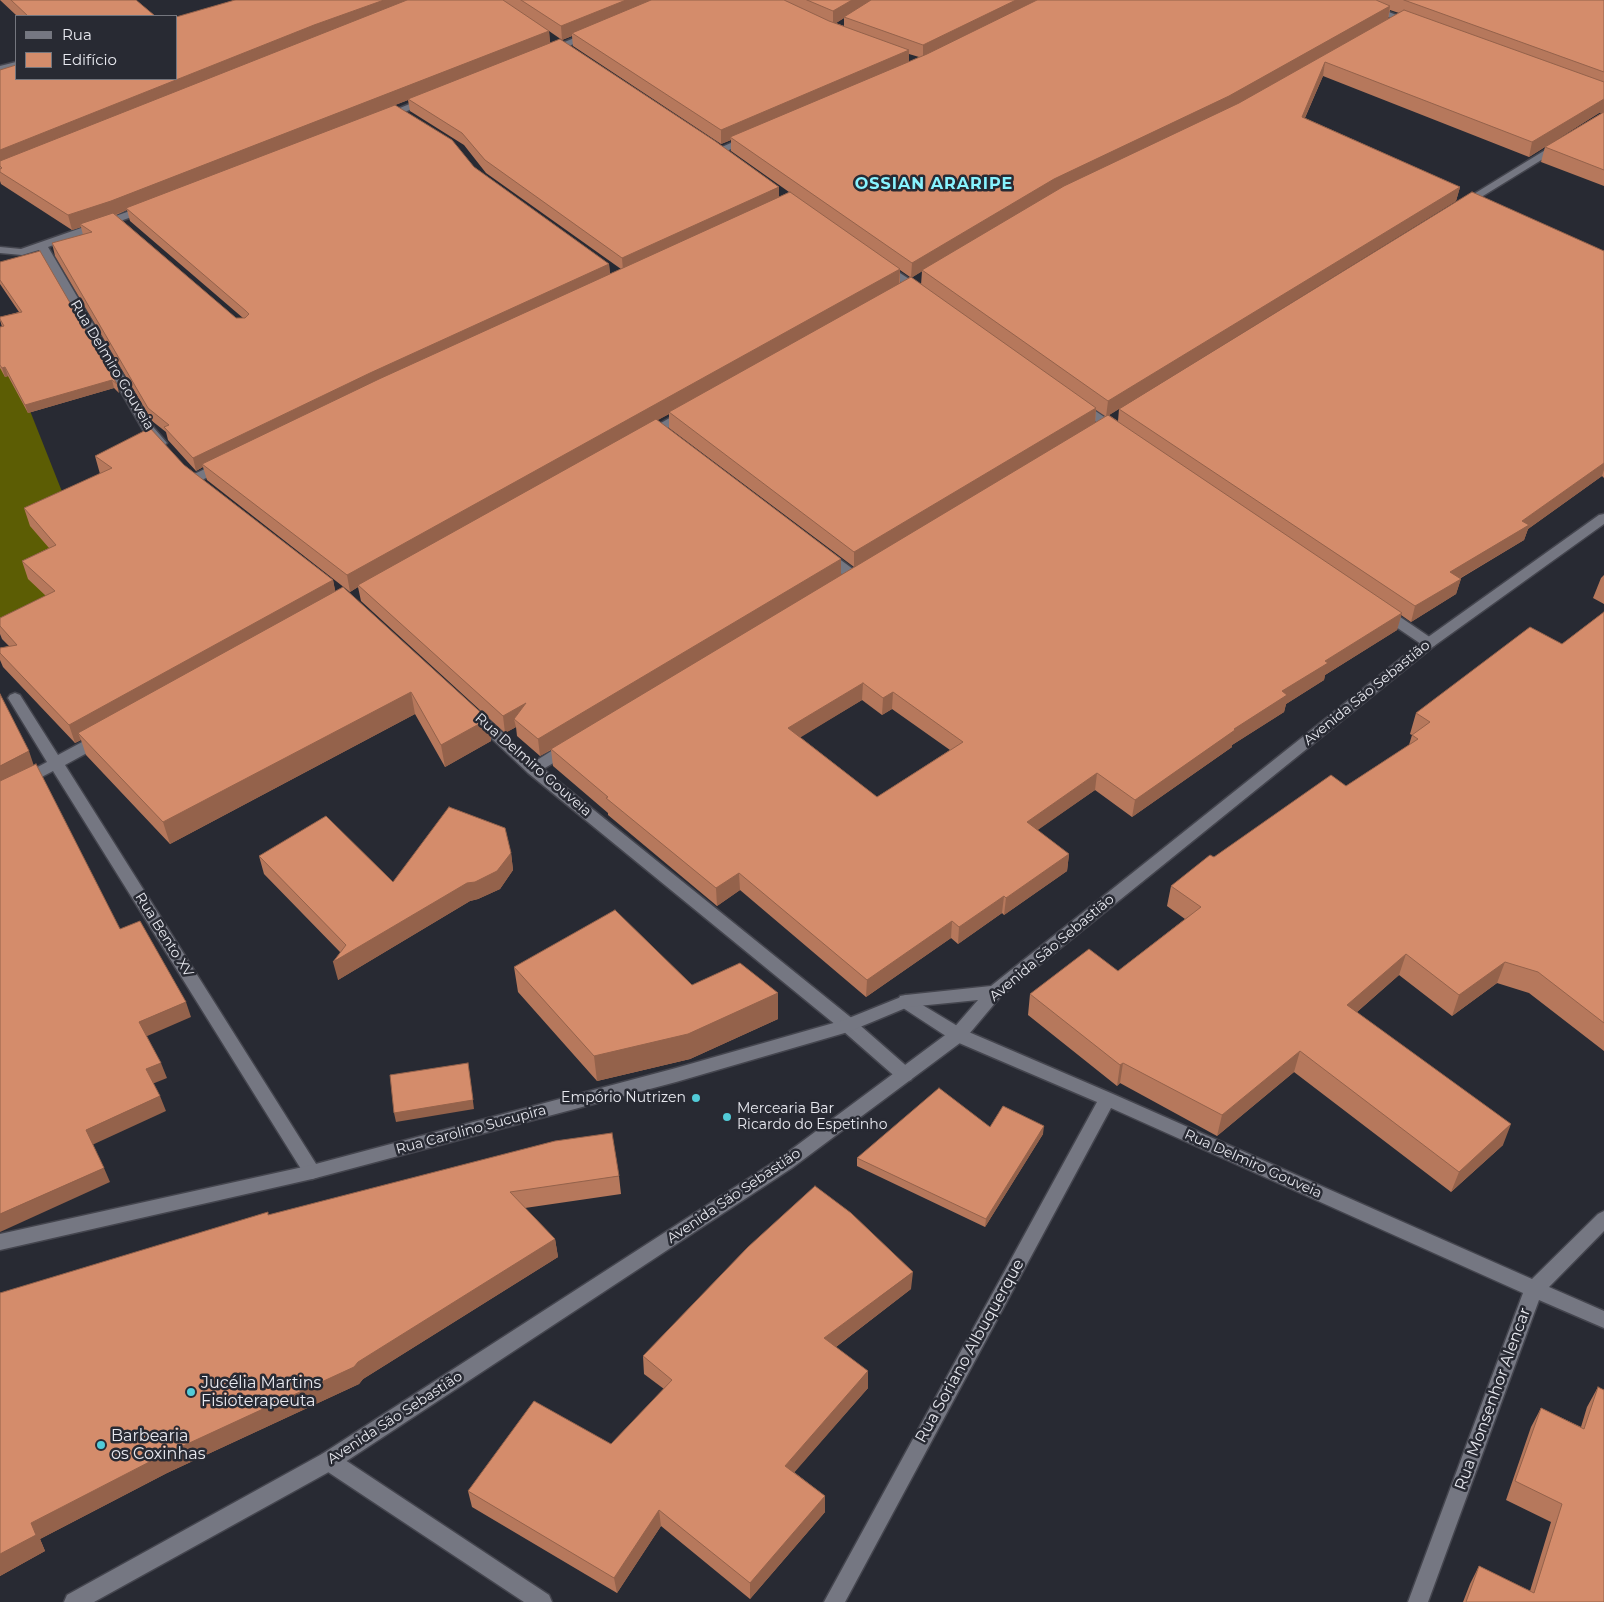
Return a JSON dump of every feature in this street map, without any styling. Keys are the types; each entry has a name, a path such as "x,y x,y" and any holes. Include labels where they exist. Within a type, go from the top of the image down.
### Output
{"street":[{"path":"1349,0 1418,25"},
{"path":"1382,28 1399,19"},
{"path":"534,57 604,28"},
{"path":"546,36 576,56"},
{"path":"0,69 15,64"},
{"path":"370,122 443,93"},
{"path":"398,111 413,120"},
{"path":"720,150 755,135"},
{"path":"1452,210 1570,138"},
{"path":"0,250 22,252 123,222 156,204"},
{"name":"Rua Delmiro Gouveia","path":"42,246 150,430 169,451"},
{"path":"871,256 928,296"},
{"path":"1066,394 1130,440"},
{"path":"632,442 662,431 700,404"},
{"path":"208,490 191,475 229,462"},
{"name":"Avenida São Sebastião","path":"74,1602 329,1461 786,1163 958,1035 995,992 1429,643 1604,518"},
{"path":"813,546 852,575"},
{"path":"1372,605 1429,643"},
{"name":"Rua Bento XV","path":"15,698 312,1172"},
{"name":"Rua Delmiro Gouveia","path":"462,704 533,769 848,1025 905,1075"},
{"path":"0,794 117,730"},
{"path":"533,769 584,738"},
{"name":"Rua Carolino Sucupira","path":"0,1242 312,1172 676,1075 848,1025 906,1001 995,992"},
{"name":"Rua Delmiro Gouveia","path":"906,1001 958,1035 1107,1099 1604,1320"},
{"name":"Rua Soriano Albuquerque","path":"834,1602 1107,1099"},
{"name":"Rua Monsenhor Alencar","path":"1418,1602 1534,1289 1604,1219"},
{"path":"329,1461 542,1602"}],"shaded area":[{"path":"0,335 97,580 0,626"}],"building":[{"path":"11,0 136,0 154,15 27,15"},
{"path":"235,0 384,0 314,25 178,79 178,16"},
{"path":"407,0 503,0 549,31 111,201 68,215 0,172 2,168 0,161"},
{"path":"521,0 626,0 561,26"},
{"path":"651,0 784,0 829,21 909,50 721,130 572,33"},
{"path":"807,0 852,0 833,11"},
{"path":"871,0 1016,0 923,45 844,17"},
{"path":"1037,0 1376,0 1390,6 1229,96 1054,179 912,263 730,137 927,54"},
{"path":"1404,0 1604,0 1604,72"},
{"path":"1404,10 1604,82 1604,99 1532,142 1325,62 1302,117 1460,187 1108,401 922,270 1064,186 1239,103"},
{"path":"560,39 715,141 779,187 622,258 485,160 462,133 408,99"},
{"path":"15,65 15,80 176,80 0,150 0,70"},
{"path":"395,105 452,140 474,167 609,264 370,373 193,458 164,427 169,425 148,408 52,243 92,232 80,224 113,213 236,318 245,318 249,314 246,311 126,208"},
{"path":"1604,112 1604,170 1545,147"},
{"path":"790,192 900,269 347,575 202,464 379,379"},
{"path":"1472,192 1604,251 1604,463 1522,521 1529,525 1450,572 1461,579 1415,606 1119,409"},
{"path":"40,251 117,384 112,380 25,405 5,367 2,368 0,365 0,327 4,326 0,317 22,312 0,280 0,262"},
{"path":"911,277 1096,408 854,552 669,412"},
{"path":"1108,415 1402,613 1325,661 1328,663 1282,691 1287,695 1234,729 1135,800 1097,773 1027,822 1069,854 1006,898 1004,896 959,927 952,921 867,980 739,873 716,888 606,798 608,797 551,749","holes":["863,683 883,698 893,692 963,742 877,797 788,728"]},
{"path":"656,419 841,559 538,739 514,719 526,703 503,716 358,585"},
{"path":"150,428 184,465 333,580 69,725 0,653 0,648 17,645 0,626 0,618 55,591 22,561 56,545 24,508 112,468 95,456"},
{"path":"343,587 488,719 441,745 411,692 163,822 78,733"},
{"path":"1604,612 1604,1023 1538,972 1505,962 1459,995 1406,954 1347,1005 1511,1124 1459,1172 1300,1051 1222,1115 1123,1063 1120,1065 1030,994 1089,949 1118,971 1201,907 1171,886 1210,855 1214,857 1331,775 1346,786 1418,739 1412,735 1430,722 1416,713 1530,627 1562,644"},
{"path":"0,694 29,751 0,766"},
{"path":"36,764 120,929 140,921 186,1002 139,1022 161,1063 146,1069 160,1096 86,1130 104,1168 0,1214 0,781"},
{"path":"449,807 505,828 511,853 497,871 475,882 467,883 333,962 346,945 259,856 326,816 393,882"},
{"path":"615,910 692,985 740,963 778,993 688,1034 594,1056 514,967"},
{"path":"468,1063 473,1100 394,1113 390,1075"},
{"path":"939,1088 990,1127 1003,1106 1044,1126 986,1219 857,1158"},
{"path":"612,1133 619,1176 510,1192 555,1239 358,1362 354,1367 159,1457 31,1523 36,1535 0,1554 0,1293 268,1212 268,1215 555,1141"},
{"path":"815,1186 851,1213 913,1272 824,1338 868,1371 785,1466 825,1496 750,1583 659,1510 614,1578 468,1491 534,1401 611,1444 672,1380 643,1356 748,1247"},
{"path":"1598,1387 1604,1390 1604,1602 1466,1602 1479,1566 1534,1593 1562,1504 1515,1481 1541,1408 1584,1429"}],"place":[{"name":"Empório Nutrizen","path":"696,1098"},
{"name":"Mercearia Bar Ricardo do Espetinho","path":"727,1117"},
{"name":"Jucélia Martins Fisioterapeuta","path":"191,1392"},
{"name":"Barbearia os Coxinhas","path":"101,1445"}],"district":[{"name":"OSSIAN ARARIPE","path":"934,184"}]}
